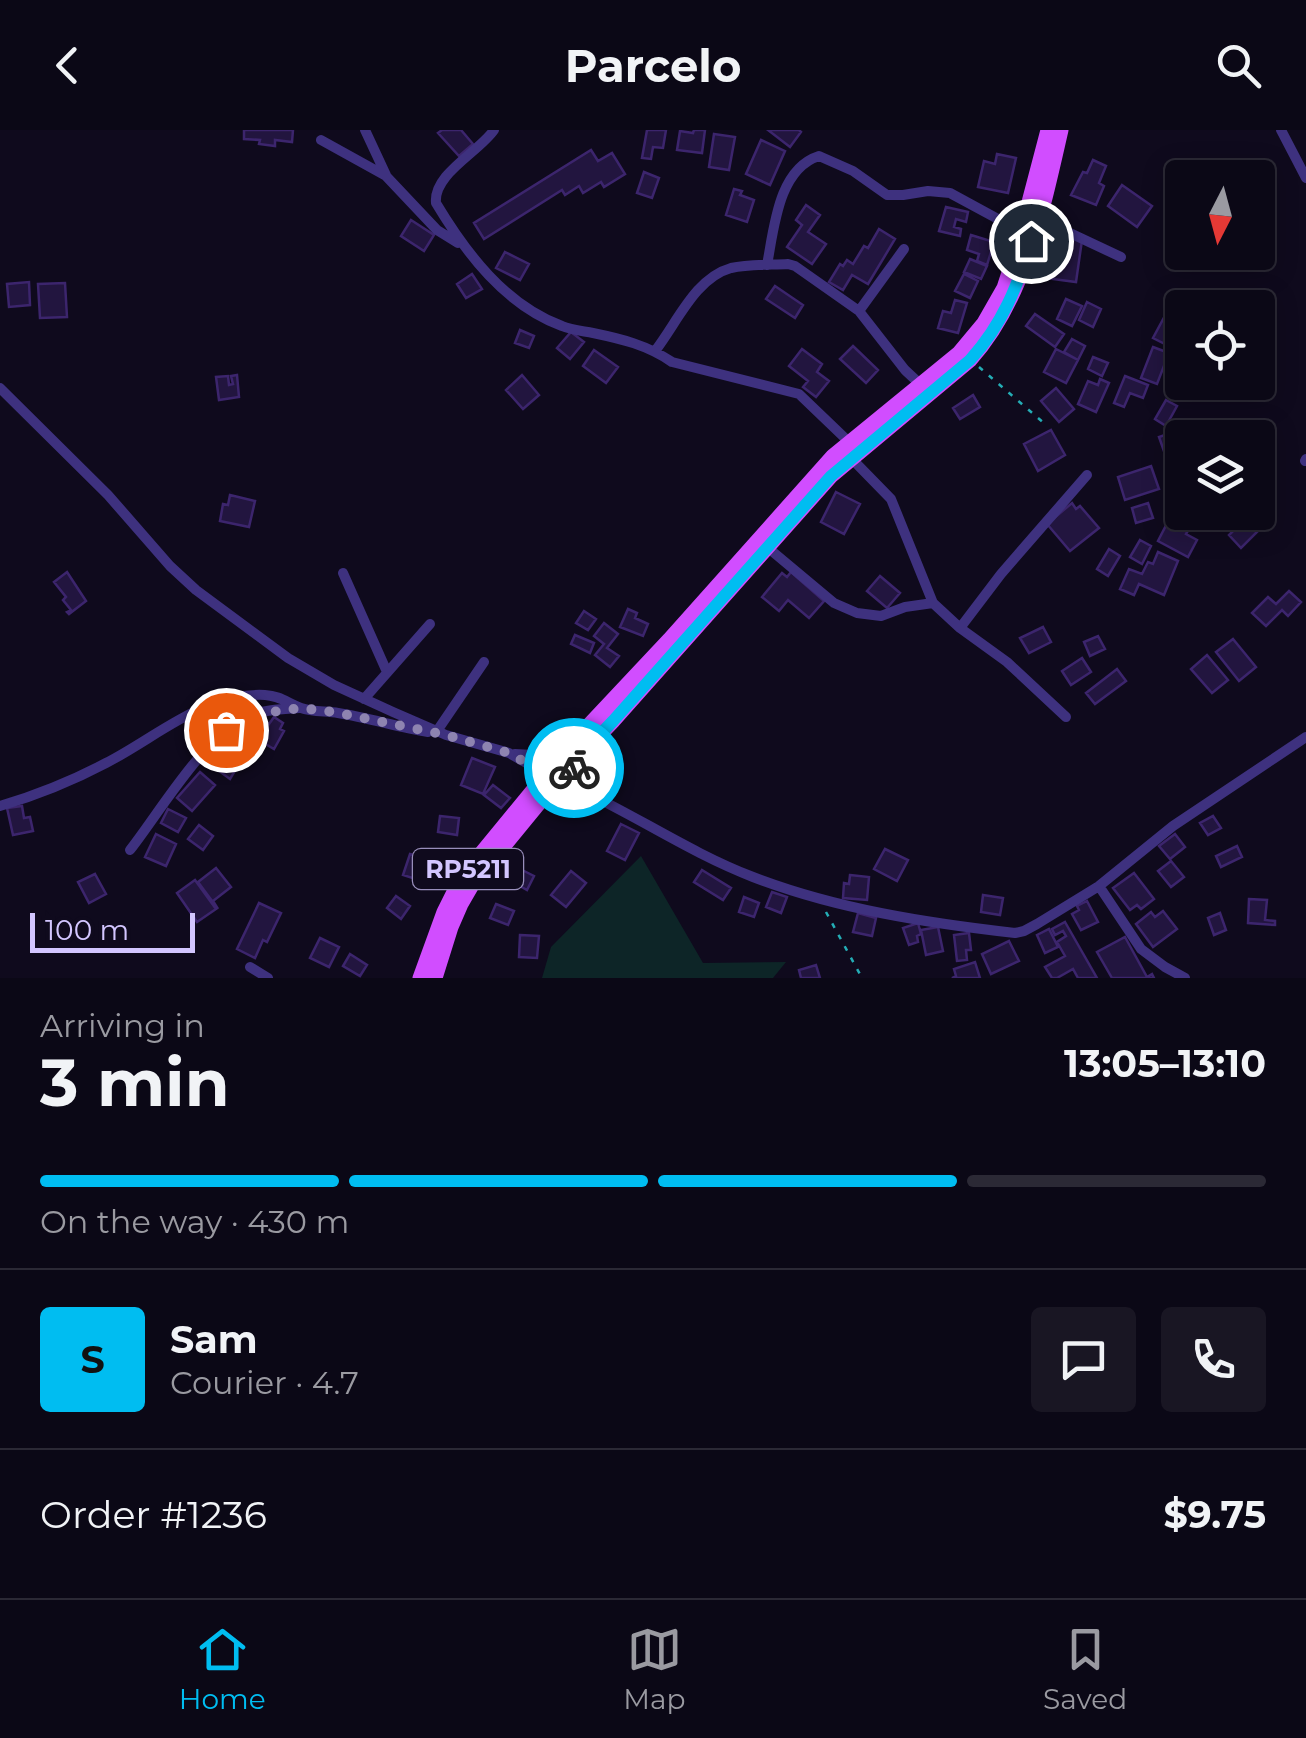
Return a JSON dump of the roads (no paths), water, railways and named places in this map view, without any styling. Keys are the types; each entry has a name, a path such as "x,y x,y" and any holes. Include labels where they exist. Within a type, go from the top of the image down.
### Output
{"main road":[{"name":"RP5211","path":"420,978 461,878 559,771 613,721 850,450 959,353 984,323 1004,288 1048,130"},
{"name":"RP5211","path":"435,978 451,928 472,884 559,771 669,640 825,464 850,450 970,360 992,333 1011,300 1062,130"}],"street":[{"path":"365,130 386,176"},
{"path":"494,130 462,160 435,194 436,203 463,246 508,294 564,327 623,339 672,362 799,394 892,498 933,603 1007,662 1066,717"},
{"path":"1281,130 1306,178"},
{"path":"321,140 386,176 437,230 463,246"},
{"path":"767,266 790,178 802,164 819,156 853,171 887,195 950,193 1022,232"},
{"path":"1038,218 1121,257"},
{"path":"860,310 904,249"},
{"path":"655,351 687,304 717,274 742,266 788,264 804,270 860,310 920,384"},
{"path":"0,388 196,590 288,658 334,684 442,733"},
{"path":"960,628 1087,475"},
{"path":"768,547 834,603 858,613 881,616 905,606 933,603"},
{"path":"343,574 387,672"},
{"path":"364,698 430,624"},
{"path":"442,733 484,662"},
{"path":"0,806 50,790 104,764 205,706 262,695 289,700 300,708"},
{"path":"130,850 206,750 226,730 252,715 300,708 442,733 559,771 678,843 782,888 904,917 1015,932 1038,924 1099,886 1173,826 1306,737"},
{"path":"509,753 559,771"},
{"path":"1099,886 1141,949 1186,978"},
{"path":"250,967 268,978"}]}
